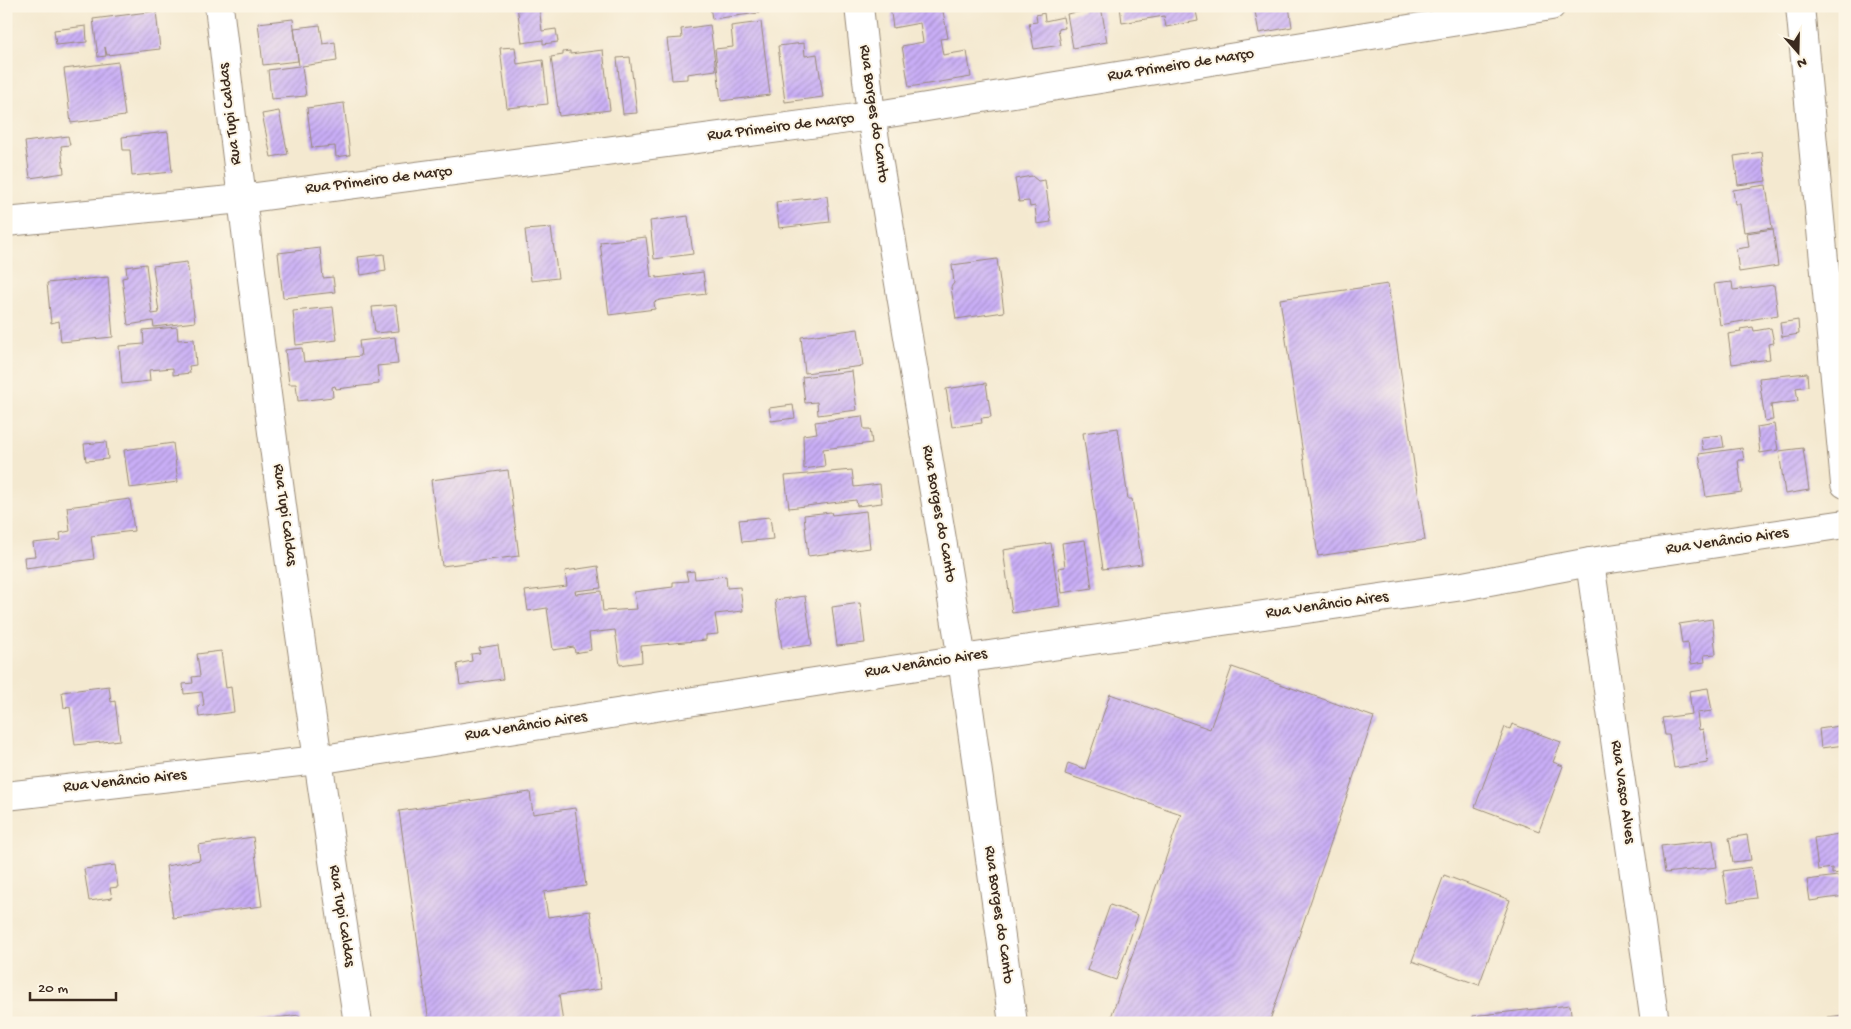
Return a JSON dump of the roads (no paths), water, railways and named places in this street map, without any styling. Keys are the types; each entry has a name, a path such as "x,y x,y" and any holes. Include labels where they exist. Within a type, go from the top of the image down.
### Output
{"street":[{"name":"Rua Tupi Caldas","path":"219,6 241,199 317,760 358,1023"},
{"name":"Rua Borges do Canto","path":"859,6 871,116 962,658 1013,1023"},
{"path":"1800,6 1845,484"},
{"name":"Rua Primeiro de Março","path":"6,222 241,199 871,116 1534,7"},
{"name":"Rua Venâncio Aires","path":"6,796 317,760 962,658 1454,588 1590,562 1845,524"},
{"name":"Rua Vasco Alves","path":"1590,562 1655,1023"}]}
